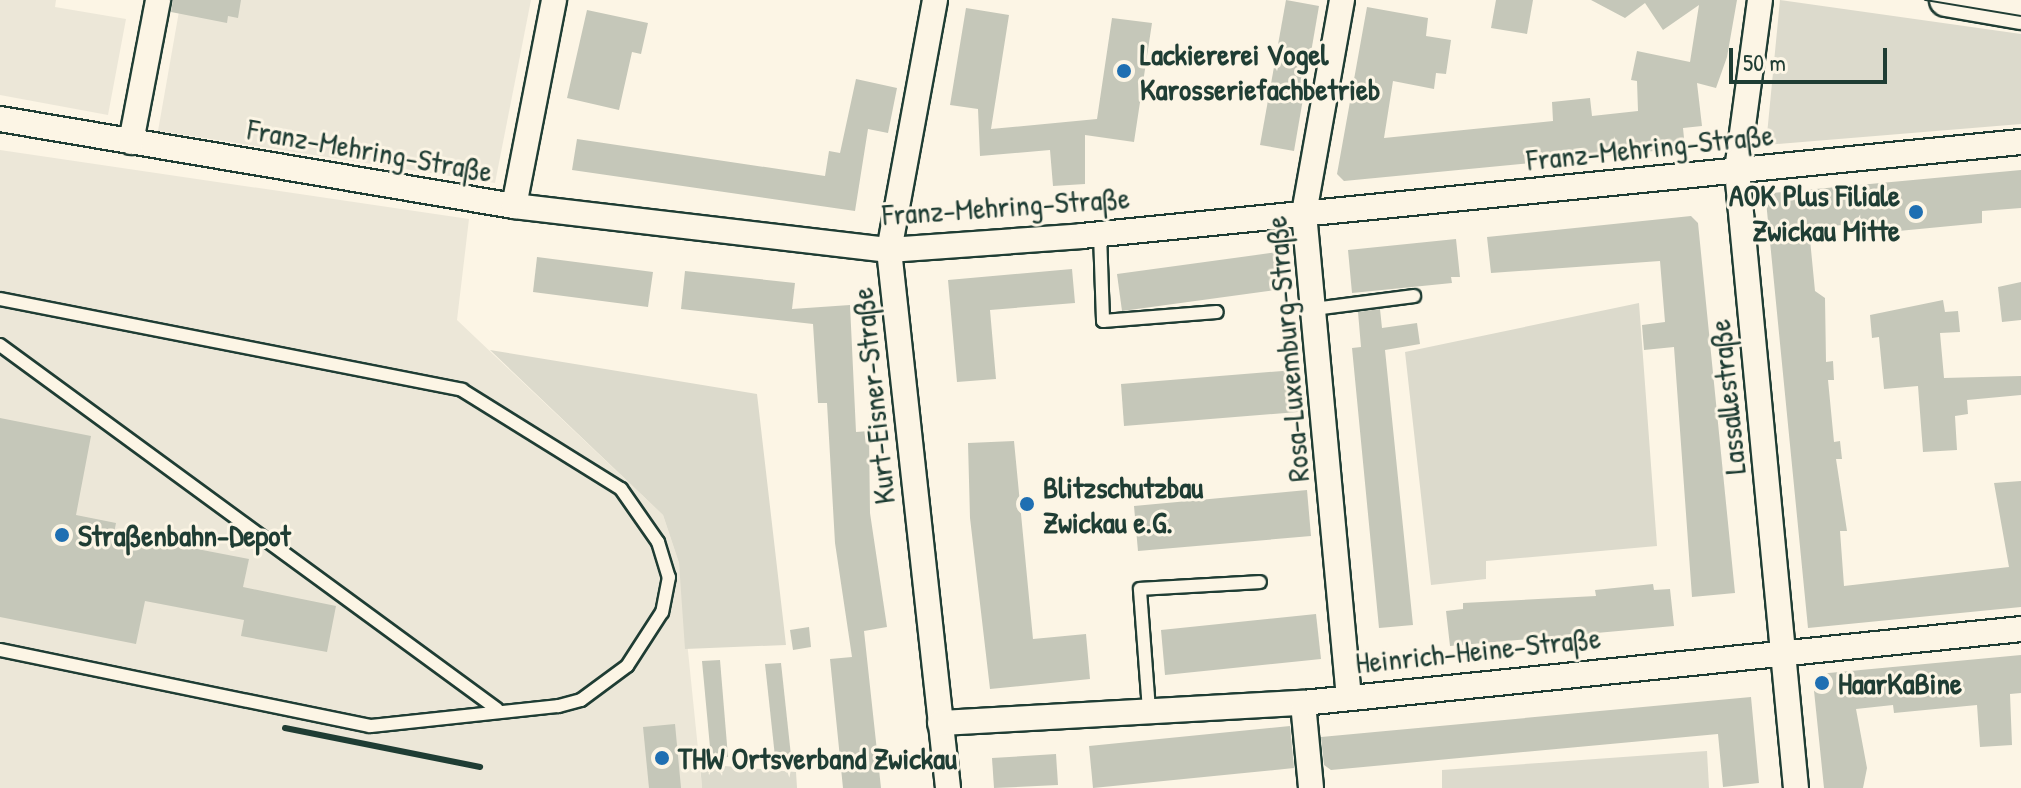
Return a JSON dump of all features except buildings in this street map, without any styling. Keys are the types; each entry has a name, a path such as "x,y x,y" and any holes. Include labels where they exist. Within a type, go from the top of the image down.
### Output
{"street":[{"path":"131,142 158,0"},
{"path":"514,206 554,0"},
{"name":"Kurt-Eisner-Straße","path":"935,0 889,250 948,788"},
{"name":"Rosa-Luxemburg-Straße","path":"1342,0 1304,213 1349,695"},
{"name":"Lassallestraße","path":"1760,0 1737,171 1796,788"},
{"path":"1946,0 2021,13"},
{"name":"Franz-Mehring-Straße","path":"0,119 514,206 889,250 1100,234 2021,142"},
{"name":"Heinrich-Heine-Straße","path":"940,723 1303,703 1349,695 1784,649 2021,629"},
{"path":"1303,703 1311,788"}],"lane":[{"path":"1100,234 1103,321 1217,312"},
{"path":"1314,309 1414,296"},
{"path":"0,299 462,390 621,489 658,542 669,577 648,642 607,685 581,700 370,726 0,650"},
{"path":"0,345 497,709"},
{"path":"1149,710 1140,589 1260,582"}],"shaded area":[{"path":"0,0 56,0 55,7 126,19 108,115 0,95"},
{"path":"181,0 531,0 495,183 158,131"},
{"path":"1780,0 2021,34 2021,124 1766,145"},
{"path":"0,150 469,219 457,320 663,515 679,563 702,788 0,788"},
{"path":"1639,303 1657,546 1486,561 1486,579 1431,585 1405,352"},
{"path":"490,350 757,394 786,645 685,649 679,563 663,515"},
{"path":"1707,751 1709,788 1442,788 1442,770"},
{"path":"700,764 796,772 797,788 702,788"}],"tram line":[{"path":"1925,0 2021,16"}],"railway":[{"path":"285,728 480,767"}],"place":[{"name":"Lackiererei Vogel Karosseriefachbetrieb","path":"1124,71"},
{"name":"AOK Plus Filiale Zwickau Mitte","path":"1916,212"},
{"name":"Blitzschutzbau Zwickau e.G.","path":"1027,504"},
{"name":"Straßenbahn-Depot","path":"62,535"},
{"name":"HaarKaBine","path":"1822,683"},
{"name":"THW Ortsverband Zwickau","path":"662,758"}]}
